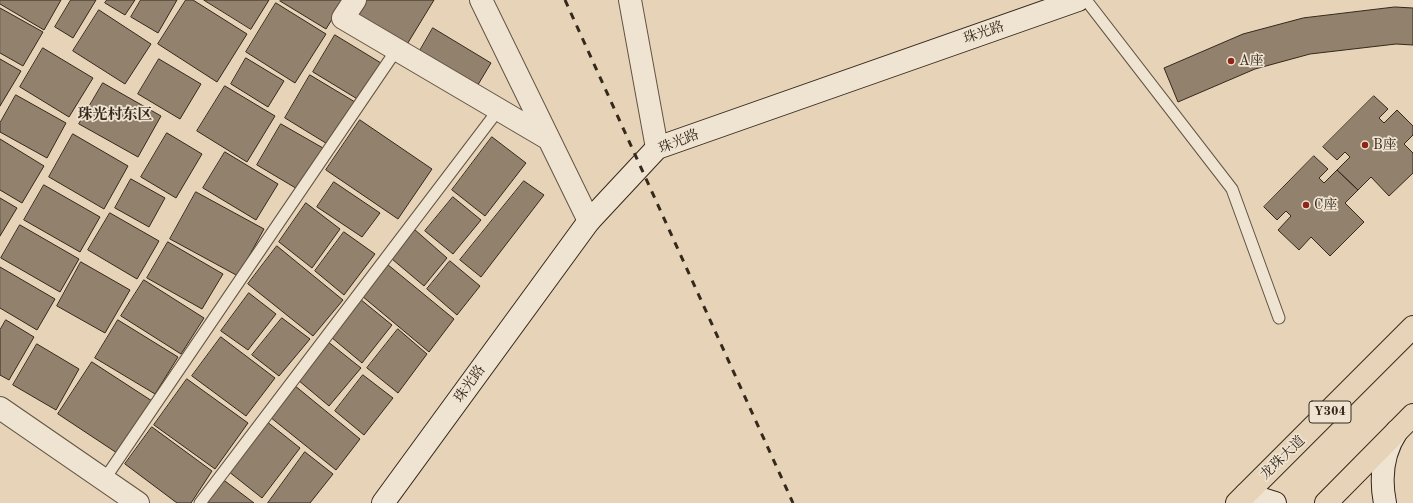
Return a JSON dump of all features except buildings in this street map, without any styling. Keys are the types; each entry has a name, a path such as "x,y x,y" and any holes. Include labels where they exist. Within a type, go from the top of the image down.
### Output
{"main road":[{"path":"355,0 343,18 547,138"},
{"path":"481,0 547,138 589,221"},
{"path":"630,0 657,148"},
{"name":"珠光路","path":"383,503 589,221 657,148 1078,0"},
{"name":"龙珠大道","path":"1247,500 1413,327"},
{"path":"0,408 138,503"},
{"path":"1326,503 1413,415"},
{"path":"1385,503 1383,470 1388,448 1398,431"},
{"name":"Y304","path":"1247,500 1275,503"}],"lane":[{"path":"1086,0 1232,189 1279,318"},
{"path":"104,480 397,49"},
{"path":"200,503 499,109"}],"railway":[{"path":"565,0 793,503"}],"place":[{"name":"A座","path":"1231,61"},
{"name":"B座","path":"1365,145"},
{"name":"C座","path":"1306,205"}],"district":[{"name":"珠光村东区","path":"115,115"}]}
